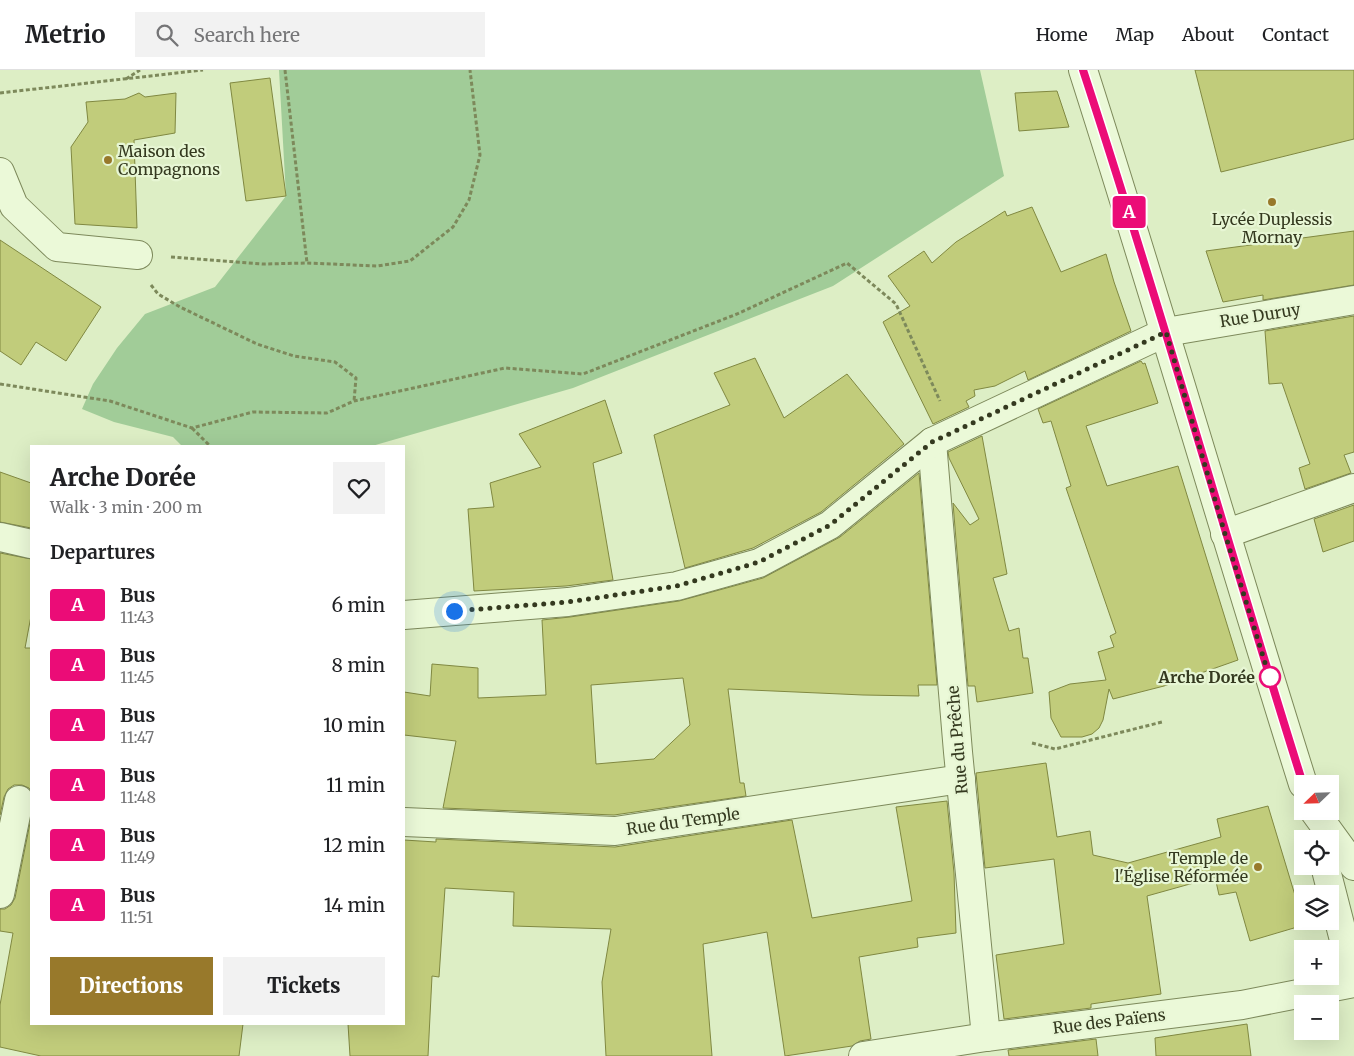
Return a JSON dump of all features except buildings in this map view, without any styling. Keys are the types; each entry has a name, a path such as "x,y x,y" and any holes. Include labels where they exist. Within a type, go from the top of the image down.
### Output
{"street":[{"path":"1083,70 1166,332 1225,534 1300,775"},
{"path":"0,172 14,206 57,247 138,255"},
{"name":"Rue Duruy","path":"405,615 568,602 668,588 759,562 830,525 943,437 1166,332 1233,319 1354,300"},
{"name":"Rue du Prêche","path":"943,437 961,779 986,1037"},
{"path":"1225,534 1354,488"},
{"path":"0,537 30,544"},
{"name":"Rue du Temple","path":"405,822 615,831 961,779"},
{"path":"0,894 17,799"},
{"path":"1320,820 1354,866"},
{"path":"1327,875 1354,981"},
{"name":"Rue des Païens","path":"863,1056 986,1037 1242,1004 1354,981"}],"path":[{"path":"126,80 140,70"},
{"path":"0,93 203,70"},
{"path":"285,70 307,262"},
{"path":"354,401 356,378 335,362 294,356 257,344 180,307 158,294 146,280 138,255 263,264 307,262 377,266 410,261 453,227 469,200 480,155 470,70"},
{"path":"192,428 253,412 327,413 354,401 505,368 583,374 737,314 847,263 896,304 943,437"},
{"path":"0,384 110,401 192,428 209,445"},
{"path":"1032,743 1054,748 1162,722"}],"green space":[{"path":"279,70 980,70 1004,176 833,286 573,388 375,445 181,445 173,437 114,422 82,409 93,384 117,348 145,314 215,287 286,196"}],"bus line":[{"name":"A","path":"1083,70 1166,332 1225,534 1300,775"}],"place":[{"name":"Maison des Compagnons","path":"108,160"},
{"name":"Lycée Duplessis Mornay","path":"1272,202"},
{"name":"Arche Dorée","path":"1270,677"},
{"name":"Temple de l'Église Réformée","path":"1258,867"}],"route":[{"path":"454,611 568,602 677,586 759,562 830,525 932,442 1166,332 1225,534 1271,682 1270,677"}]}
